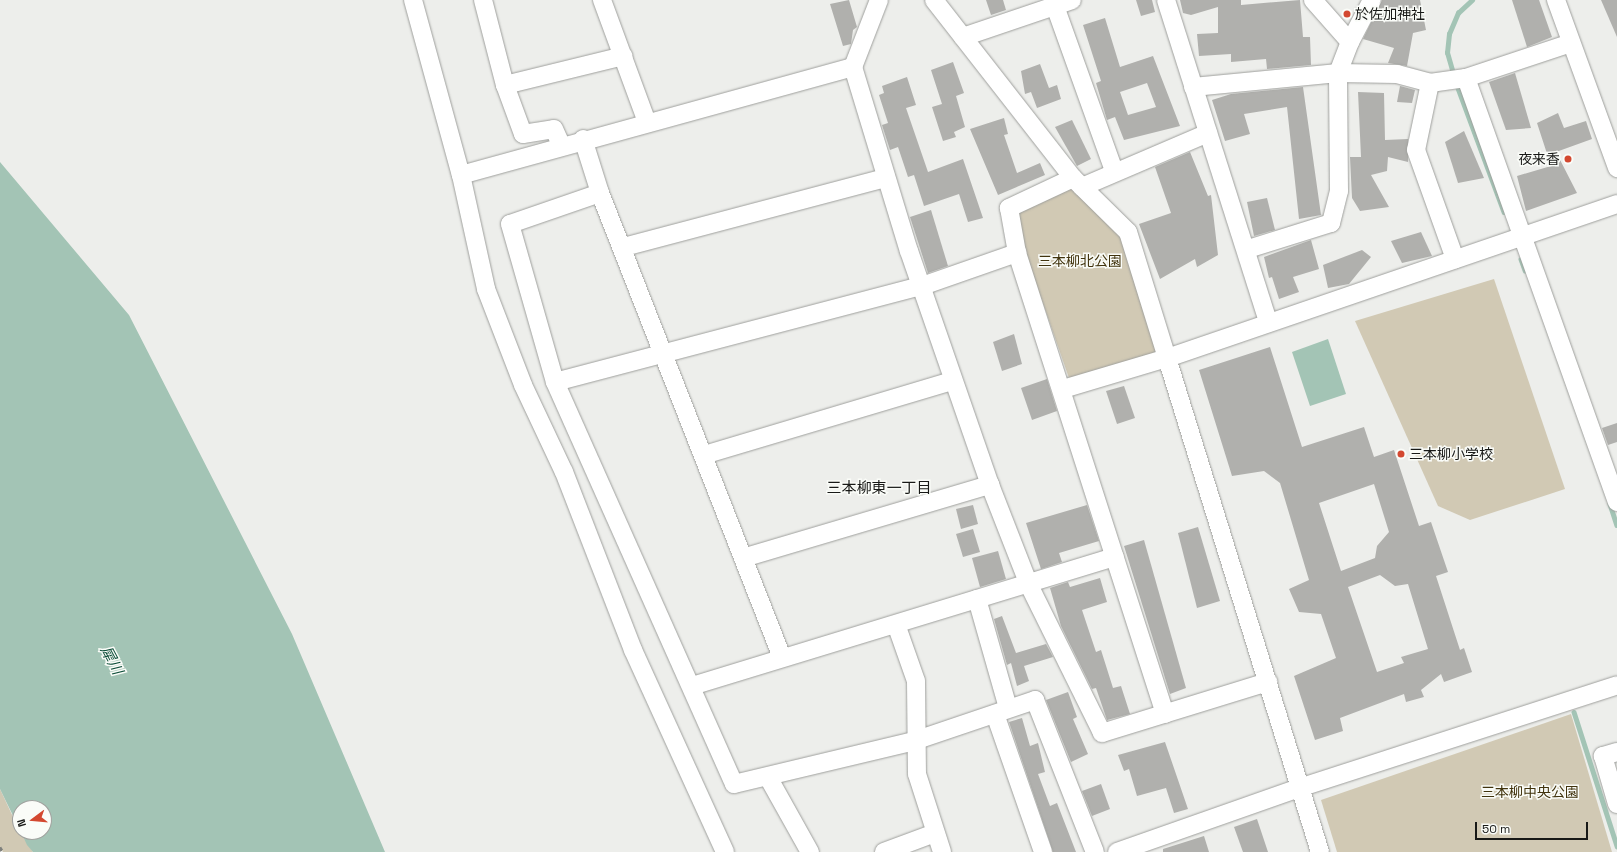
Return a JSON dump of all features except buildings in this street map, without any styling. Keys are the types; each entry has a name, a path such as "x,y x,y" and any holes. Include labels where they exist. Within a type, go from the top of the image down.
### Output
{"street":[{"path":"413,0 461,175 486,289 523,385 564,472 633,650 725,852"},
{"path":"483,0 505,85 523,134 554,129 560,145"},
{"path":"602,0 624,56 647,122"},
{"path":"879,0 853,67 886,178 953,381 990,485 1029,585 1102,733 1268,682"},
{"path":"934,0 1078,182 1128,232 1320,852"},
{"path":"963,37 1072,0"},
{"path":"1166,0 1208,133 1248,249 1268,321"},
{"path":"1313,0 1350,42"},
{"path":"1248,249 1331,223 1339,191 1338,73 1350,42 1372,0"},
{"path":"1556,0 1617,168"},
{"path":"1055,6 1114,171"},
{"path":"1193,87 1338,73 1398,74 1430,83 1466,78 1571,43"},
{"path":"505,85 624,56"},
{"path":"461,175 560,145 853,67"},
{"path":"1466,78 1617,502"},
{"path":"1430,83 1416,150 1455,259"},
{"path":"1165,714 1063,389 1017,253 1009,208 1078,182 1114,171 1208,133"},
{"path":"583,139 600,193 624,247 663,354 704,455 782,658"},
{"path":"624,247 886,178"},
{"path":"600,193 510,224 555,382 692,686 734,784 914,741 1035,700 1096,852"},
{"path":"1063,389 1167,358 1268,321 1455,259 1522,234 1617,204"},
{"path":"555,382 922,286 1017,253"},
{"path":"704,455 953,381"},
{"path":"743,558 990,485"},
{"path":"692,686 782,658 896,627 977,599 1029,585 1115,557"},
{"path":"977,599 1002,711 1043,852"},
{"path":"896,627 916,681 914,741 917,774 942,852"},
{"path":"1117,852 1300,788 1617,685"},
{"path":"1617,752 1603,756 1617,804"},
{"path":"768,777 810,852"},
{"path":"884,852 935,833"}],"path":[{"path":"0,847 3,852"}],"green space":[{"name":"三本柳北公園","path":"1069,186 1122,234 1158,352 1069,378 1024,249 1019,212"},
{"path":"1494,279 1565,489 1470,520 1438,506 1355,321"},
{"name":"三本柳中央公園","path":"1571,714 1612,852 1337,852 1321,800"},
{"path":"0,789 12,815 12,840 25,840 33,852 3,852 0,847"}],"water":[{"name":"犀川","path":"0,162 129,315 292,634 385,852 33,852 25,840 52,840 52,800 12,800 12,814 0,789"},
{"path":"1328,339 1346,394 1310,406 1292,352"}],"waterway":[{"path":"1452,70 1447,53 1449,34 1458,13 1472,0"},
{"path":"1458,88 1504,212"},
{"path":"1521,259 1525,270"},
{"path":"1610,504 1617,525"},
{"path":"1574,712 1617,846"}],"place":[{"name":"於佐加神社","path":"1347,14"},
{"name":"夜来香","path":"1568,159"},
{"name":"三本柳小学校","path":"1401,454"}],"district":[{"name":"三本柳東一丁目","path":"879,488"}]}
